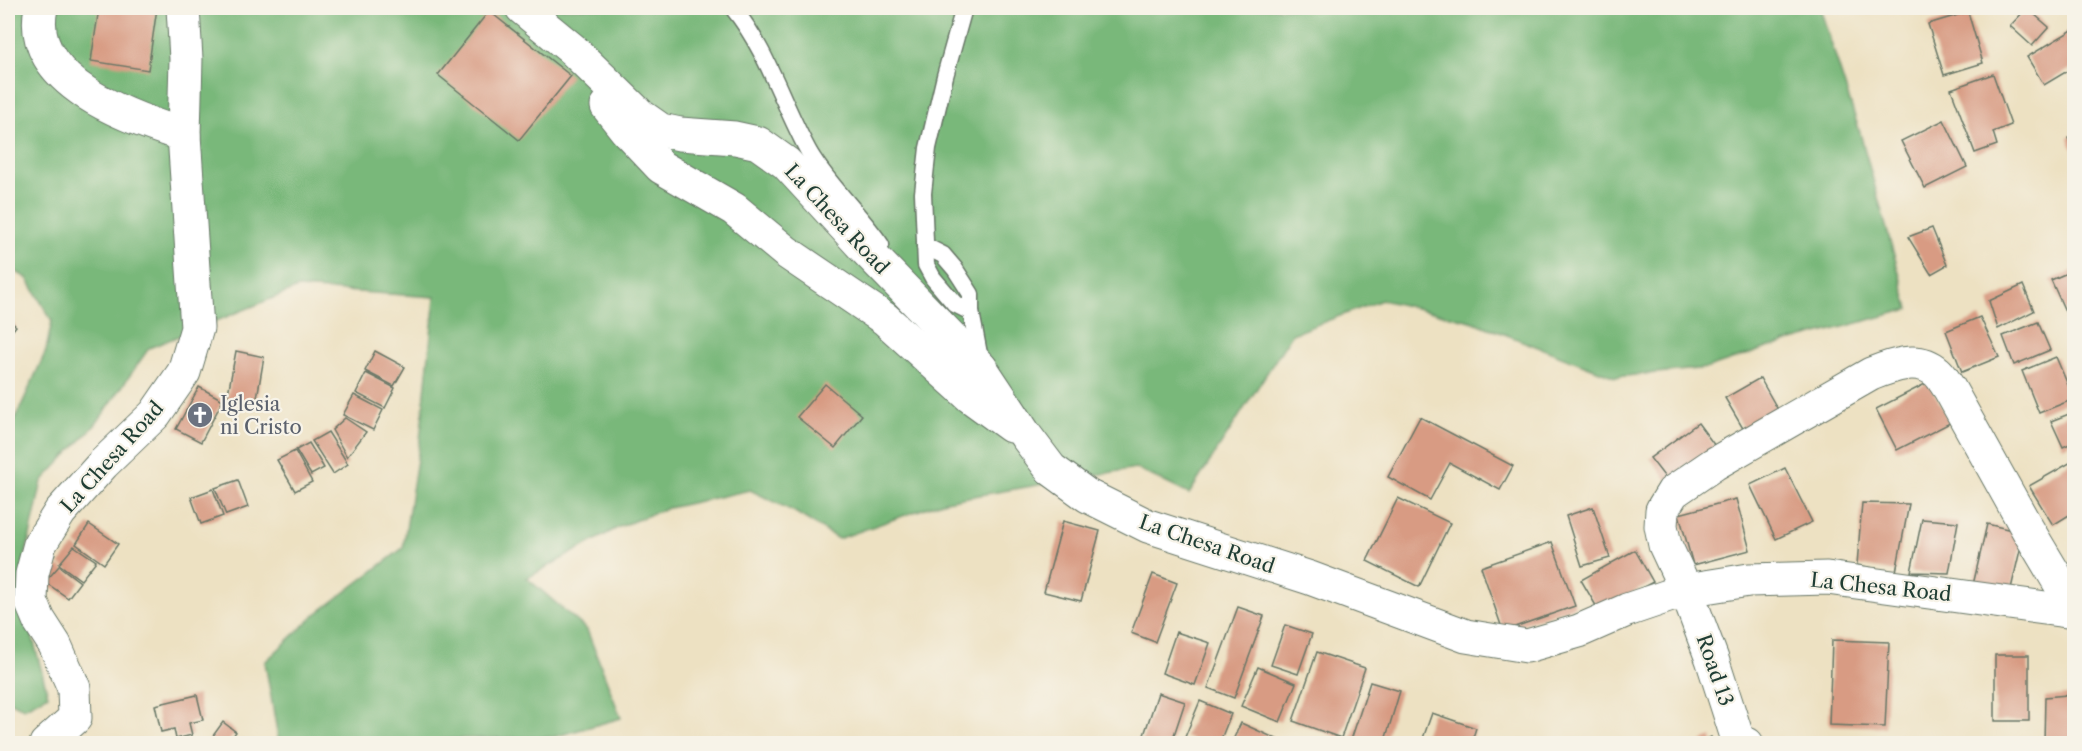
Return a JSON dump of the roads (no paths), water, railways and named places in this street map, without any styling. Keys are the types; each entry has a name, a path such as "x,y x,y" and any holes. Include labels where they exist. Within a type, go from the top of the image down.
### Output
{"street":[{"path":"41,8 38,23 44,48 66,77 106,105 148,124 184,135"},
{"name":"La Chesa Road","path":"46,744 75,718 74,688 55,645 39,620 31,601 32,574 40,544 60,512 103,464 155,414 184,372 197,328 184,135 186,59 183,8"},
{"name":"La Chesa Road","path":"522,8 573,50 641,116 661,130 680,134 735,138 758,143 786,163 939,327 981,368 1051,469 1088,496 1148,526 1310,578 1466,636 1527,646 1579,631 1627,610 1686,590 1749,580 1827,578 2074,609"},
{"path":"573,50 611,113 661,167 734,209 786,252 885,319 971,397 1026,436"},
{"name":"Road 13","path":"1741,743 1686,590 1665,545 1661,526 1662,510 1673,492 1714,464 1871,374 1895,365 1912,363 1924,365 1937,372 1949,388 2074,609"}],"lane":[{"path":"733,8 771,69 810,153 830,182 876,237 939,327"},
{"path":"964,8 928,148 923,193 926,266 933,278 956,304 971,312"},
{"path":"925,246 943,255 955,268 971,294 971,312 981,368"}],"place":[{"name":"Iglesia ni Cristo","path":"200,415"}]}
